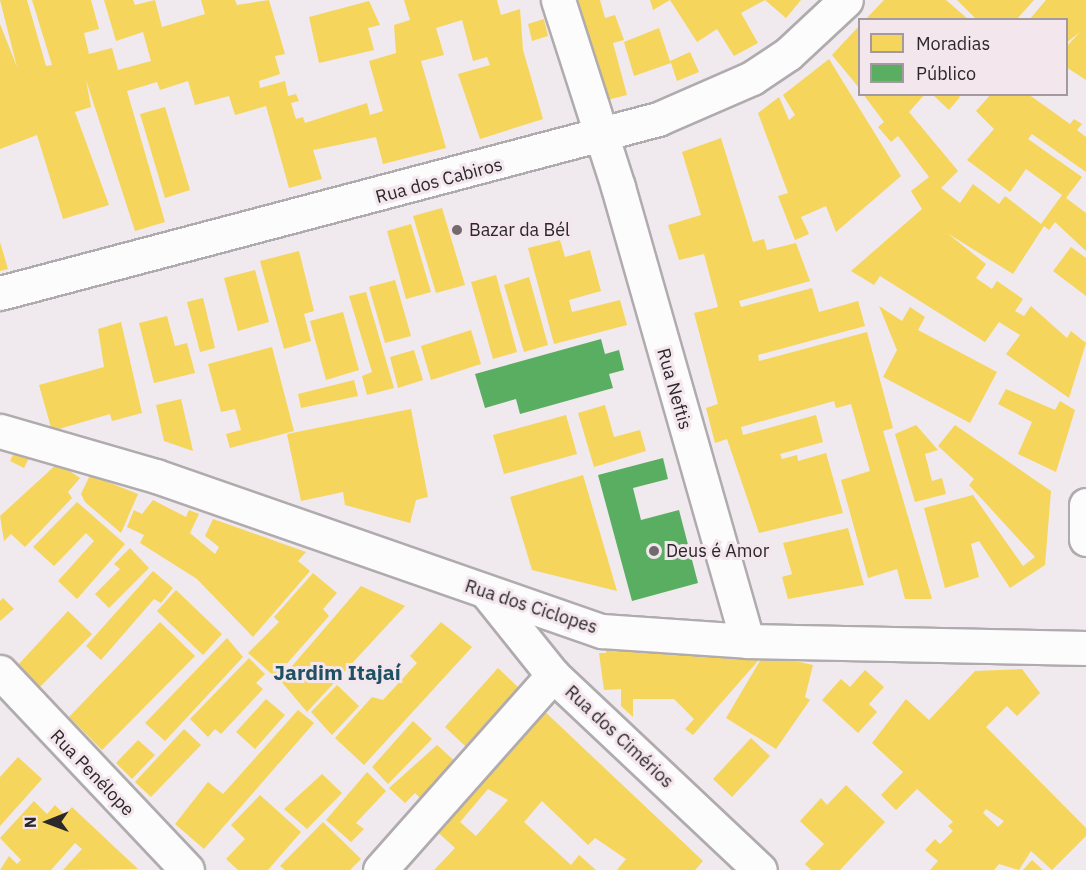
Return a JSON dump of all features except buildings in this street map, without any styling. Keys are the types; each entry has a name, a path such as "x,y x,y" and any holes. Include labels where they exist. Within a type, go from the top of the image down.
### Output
{"street":[{"name":"Rua Neftis","path":"558,0 603,137 747,641"},
{"name":"Rua dos Cabiros","path":"0,293 603,137 712,98 752,78 788,54 846,0"},
{"name":"Rua dos Ciclopes","path":"0,431 156,476 488,594 602,631 747,641 1086,648"},
{"path":"1086,505 1086,539"},
{"name":"Rua dos Cimérios","path":"488,594 553,675 760,870"},
{"name":"Rua Penélope","path":"0,672 174,866"},
{"path":"380,870 553,675"}],"place":[{"name":"Bazar da Bél","path":"457,230"},
{"name":"Deus é Amor","path":"654,551"}],"district":[{"name":"Jardim Itajaí","path":"337,672"}]}
